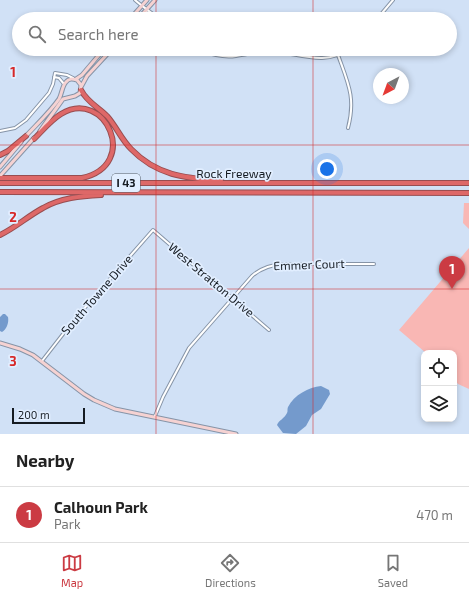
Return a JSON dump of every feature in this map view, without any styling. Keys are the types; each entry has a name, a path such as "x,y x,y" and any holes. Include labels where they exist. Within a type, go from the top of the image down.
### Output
{"highway":[{"path":"81,89 85,98 106,115 131,149 151,166 176,176 249,184"},
{"path":"0,177 82,178 90,176 104,167 109,160 113,145 111,130 107,123 94,112 86,109 69,110 61,114 34,139"},
{"path":"0,155 26,136"},
{"name":"Rock Freeway","path":"2,183 469,183"},
{"name":"Rock Freeway","path":"0,192 469,193"},
{"path":"0,235 54,202 68,198 131,192"}],"main road":[{"path":"136,12 147,0"},
{"path":"146,10 155,0"},
{"path":"0,167 57,102 67,81 82,75 98,56"},
{"path":"0,177 34,139 61,102 66,98 78,94 87,76 106,56"},
{"path":"75,79 80,83 81,89"},
{"path":"64,86 67,93 72,96"},
{"path":"0,344 26,352 94,400 115,409 155,416 236,434"}],"street":[{"path":"135,0 146,10 151,12"},
{"path":"383,12 393,0"},
{"path":"221,56 233,56"},
{"path":"302,56 320,59 334,56"},
{"path":"338,56 351,93 352,107 348,128"},
{"path":"0,131 15,128 26,120 49,93 55,73 67,75 75,79"},
{"path":"54,77 59,78 64,86"},
{"name":"West Stratton Drive","path":"153,230 269,330"},
{"name":"South Towne Drive","path":"42,362 74,320 153,230"},
{"name":"Emmer Court","path":"155,416 163,397 186,353 256,273 273,265 374,264"}],"shaded area":[{"path":"464,203 469,203 469,229 463,223"},
{"path":"469,248 469,389 457,383 457,350 422,350 399,330"}],"water":[{"path":"3,314 8,317 8,321 4,331 2,332 0,331 0,317"},
{"path":"321,386 329,390 330,394 321,409 312,415 306,426 296,434 283,433 277,425 286,415 288,407 294,399 302,392"}],"place":[{"name":"Calhoun Park","path":"452,289"}]}
